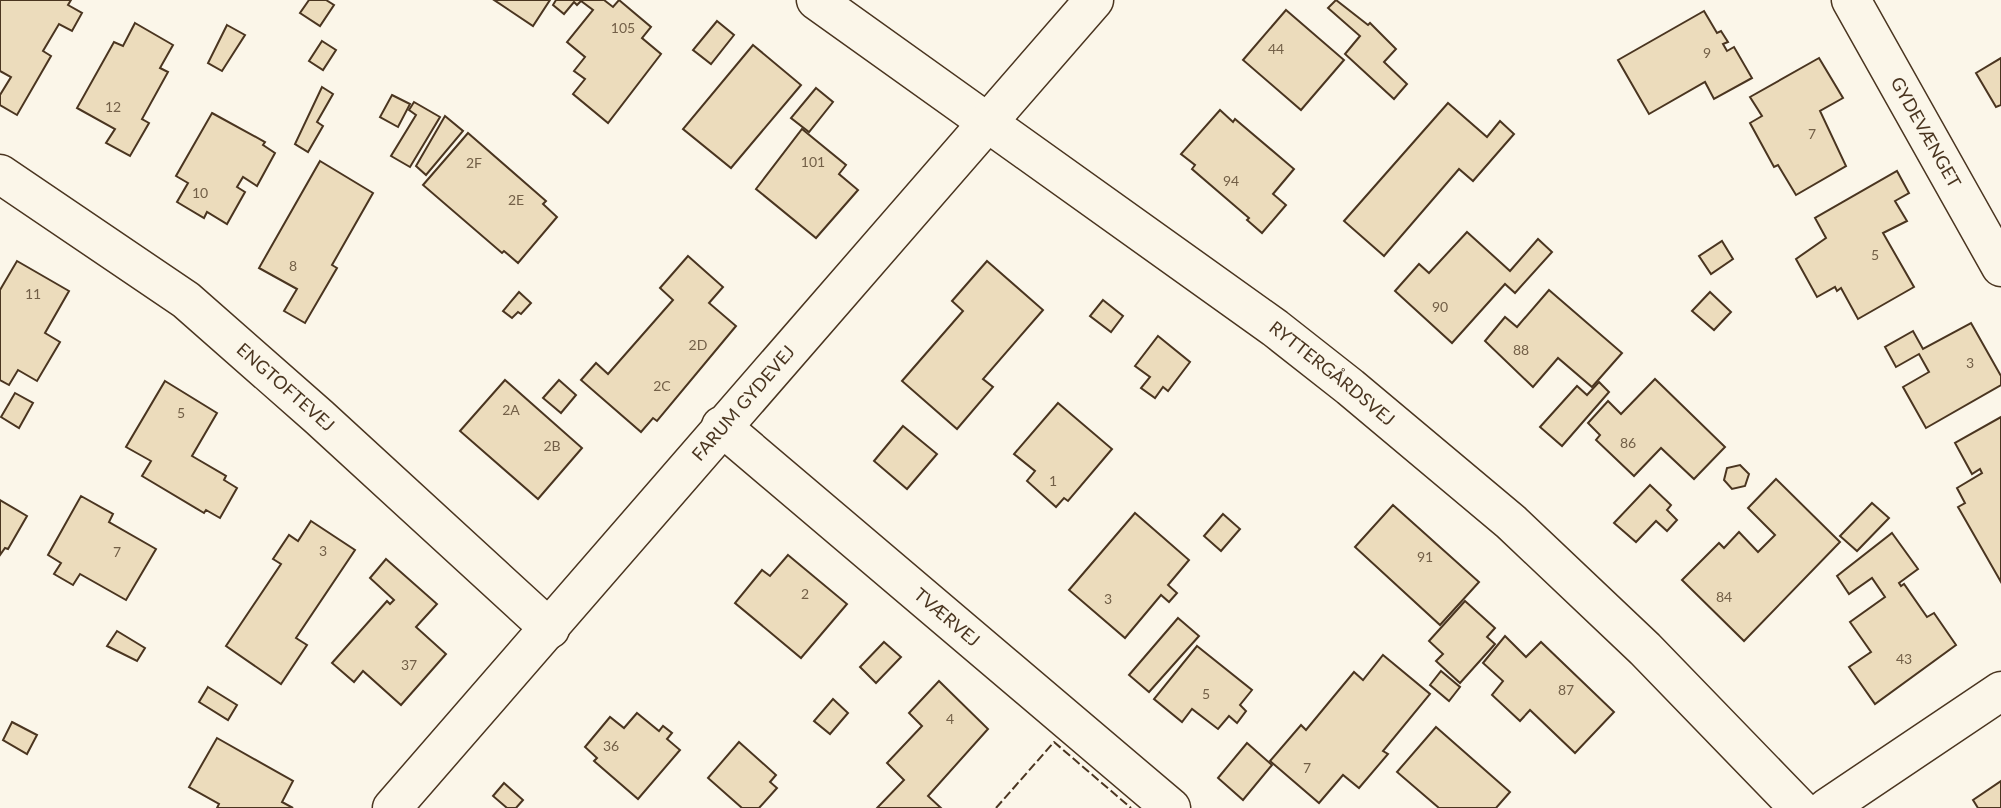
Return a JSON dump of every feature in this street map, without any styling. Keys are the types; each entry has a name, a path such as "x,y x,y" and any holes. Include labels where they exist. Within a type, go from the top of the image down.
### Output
{"street":[{"name":"RYTTERGÅRDSVEJ","path":"816,0 1275,328 1502,515 1645,649 1799,808"},
{"name":"FARUM GYDEVEJ","path":"392,808 550,629 721,426 1094,0"},
{"name":"GYDEVÆNGET","path":"1851,0 2001,267"},
{"name":"ENGTOFTEVEJ","path":"0,174 186,300 319,417 550,629"},
{"name":"TVÆRVEJ","path":"721,426 1171,808"},
{"path":"1827,808 2001,691"}],"building":[{"path":"0,0 71,0 68,5 82,13 72,31 59,24 43,51 51,56 17,115 0,105 0,95 11,77 0,71"},
{"path":"309,0 326,0 334,5 320,26 300,13"},
{"path":"494,0 550,0 533,26"},
{"path":"556,0 604,0 613,7 619,0 651,27 642,38 661,54 608,123 573,94 585,79 574,71 585,57 567,42 593,10 581,1 577,5 574,2 564,14 553,5"},
{"path":"1336,0 1368,25 1370,23 1396,49 1384,62 1407,84 1394,99 1345,54 1360,36 1328,8"},
{"path":"1286,10 1344,60 1301,110 1243,60"},
{"path":"1704,11 1717,33 1721,31 1728,42 1723,44 1727,51 1734,47 1752,78 1714,99 1705,82 1649,114 1618,60"},
{"path":"717,21 734,35 711,64 693,50"},
{"path":"135,23 173,45 160,68 168,72 142,119 149,123 130,156 106,143 115,129 77,108 114,42 123,46"},
{"path":"227,25 245,35 222,71 208,63"},
{"path":"322,41 336,50 323,70 309,61"},
{"path":"753,45 801,85 731,168 683,129"},
{"path":"1819,58 1843,98 1820,111 1846,166 1796,195 1778,165 1774,167 1750,123 1762,116 1750,97"},
{"path":"2001,58 2001,105 1996,107 1976,73"},
{"path":"322,87 333,94 317,122 323,126 308,152 295,144"},
{"path":"816,88 833,102 809,132 791,118"},
{"path":"392,95 410,104 398,127 380,117"},
{"path":"414,102 440,117 410,167 391,156 416,115 409,110"},
{"path":"1448,103 1487,137 1500,121 1514,134 1473,181 1459,169 1384,256 1344,221"},
{"path":"1220,110 1233,122 1235,119 1294,169 1273,194 1286,205 1262,233 1247,220 1249,218 1192,169 1195,165 1181,154"},
{"path":"212,113 265,142 263,145 275,153 257,186 243,177 237,187 245,192 227,224 207,212 204,218 177,202 188,183 176,176"},
{"path":"445,116 463,131 426,175 416,166"},
{"path":"802,129 846,165 839,174 858,190 816,238 756,189"},
{"path":"468,133 546,201 543,204 557,217 518,263 504,251 502,253 423,185"},
{"path":"320,161 373,193 332,265 337,268 305,323 284,311 297,289 259,268"},
{"path":"1897,171 1909,193 1895,201 1907,221 1883,233 1914,287 1858,319 1841,288 1837,291 1835,287 1817,297 1796,259 1826,238 1815,218"},
{"path":"1467,232 1510,271 1538,239 1552,252 1515,293 1505,284 1452,343 1395,291 1419,264 1429,273"},
{"path":"1722,241 1733,259 1711,274 1699,256"},
{"path":"688,256 723,287 709,303 736,326 657,421 653,418 641,432 581,380 596,363 608,374 673,300 660,288"},
{"path":"17,261 69,291 45,333 60,342 37,381 18,370 9,385 0,380 0,290"},
{"path":"987,261 1043,310 983,379 993,387 957,429 902,381 963,311 952,301"},
{"path":"1549,290 1622,353 1592,387 1558,358 1533,387 1485,341 1505,317 1517,327"},
{"path":"519,292 531,303 521,314 518,312 512,318 503,311"},
{"path":"1710,292 1731,312 1714,330 1692,311"},
{"path":"1103,300 1123,316 1111,332 1090,316"},
{"path":"1971,323 2001,376 2001,385 1926,428 1903,387 1929,372 1919,354 1896,367 1885,347 1913,331 1923,349"},
{"path":"1158,336 1190,362 1168,391 1163,387 1155,398 1141,388 1150,377 1135,366"},
{"path":"1655,379 1725,447 1694,479 1661,448 1634,476 1596,440 1600,435 1588,423 1608,401 1621,414"},
{"path":"505,380 582,448 538,499 460,431"},
{"path":"559,380 576,395 561,413 543,398"},
{"path":"165,381 217,413 192,456 226,476 224,480 237,488 220,518 206,510 204,513 142,476 151,461 126,447"},
{"path":"1599,382 1609,392 1562,446 1540,427 1577,386 1587,395"},
{"path":"15,393 33,403 19,428 1,417"},
{"path":"1058,403 1112,449 1068,501 1064,498 1056,507 1027,481 1035,471 1014,454"},
{"path":"2001,417 2001,582 1958,507 1965,503 1957,488 1982,473 1980,469 1972,474 1955,443"},
{"path":"903,426 937,454 907,489 874,461"},
{"path":"1740,465 1749,474 1745,486 1732,489 1724,480 1727,468"},
{"path":"1776,479 1840,542 1744,641 1682,580 1719,543 1724,548 1739,532 1758,552 1775,535 1748,508"},
{"path":"1650,485 1671,505 1667,510 1677,520 1667,531 1656,521 1636,542 1614,523"},
{"path":"81,496 113,514 109,522 156,549 126,600 80,574 73,585 54,574 61,563 48,555"},
{"path":"0,500 27,516 8,549 5,548 0,555"},
{"path":"1872,503 1889,518 1857,551 1840,536"},
{"path":"1393,505 1479,582 1440,625 1355,547"},
{"path":"1135,513 1189,560 1168,585 1177,593 1169,602 1161,595 1125,638 1069,590"},
{"path":"1223,514 1240,529 1221,551 1204,536"},
{"path":"311,521 355,550 296,638 307,645 281,684 226,646 281,564 273,559 289,535 298,541"},
{"path":"1892,533 1918,569 1899,583 1901,586 1904,584 1927,617 1934,613 1956,645 1875,704 1849,667 1871,652 1850,622 1885,597 1872,578 1849,594 1837,576"},
{"path":"788,555 847,604 801,658 735,603 762,570 770,576"},
{"path":"386,559 437,604 416,627 446,654 401,705 363,671 354,682 332,663 387,601 390,604 394,600 370,578"},
{"path":"1465,601 1495,628 1487,637 1495,644 1460,683 1436,661 1443,654 1429,641"},
{"path":"1178,618 1199,636 1149,692 1129,675"},
{"path":"117,631 145,648 137,661 107,646"},
{"path":"1505,636 1526,657 1541,642 1614,712 1575,753 1530,710 1520,721 1492,695 1503,681 1483,663"},
{"path":"884,642 901,657 876,683 860,667"},
{"path":"1197,646 1252,690 1240,705 1246,711 1237,723 1229,716 1218,729 1192,709 1182,722 1154,699"},
{"path":"1383,655 1430,694 1383,751 1388,754 1359,788 1343,775 1319,803 1270,761 1301,725 1306,730 1354,672 1363,680"},
{"path":"1441,671 1460,687 1449,701 1430,685"},
{"path":"939,681 988,729 928,796 941,808 877,808 904,780 887,763 922,726 909,713"},
{"path":"208,687 237,705 228,720 199,702"},
{"path":"833,699 848,713 830,734 814,721"},
{"path":"637,713 659,731 663,726 672,733 667,739 680,750 638,799 594,761 597,758 585,747 610,717 624,728"},
{"path":"12,722 37,735 27,754 3,740"},
{"path":"1436,727 1510,792 1496,808 1439,808 1397,772"},
{"path":"217,738 293,781 282,802 293,808 217,808 219,804 189,787"},
{"path":"739,742 776,775 770,782 777,788 759,808 742,808 708,778"},
{"path":"1247,743 1272,765 1243,800 1218,778"},
{"path":"2001,781 2001,808 1978,808 1973,800"},
{"path":"504,783 523,800 516,808 507,808 493,796"}],"fence":[{"path":"996,808 1054,742 1131,808"}]}
